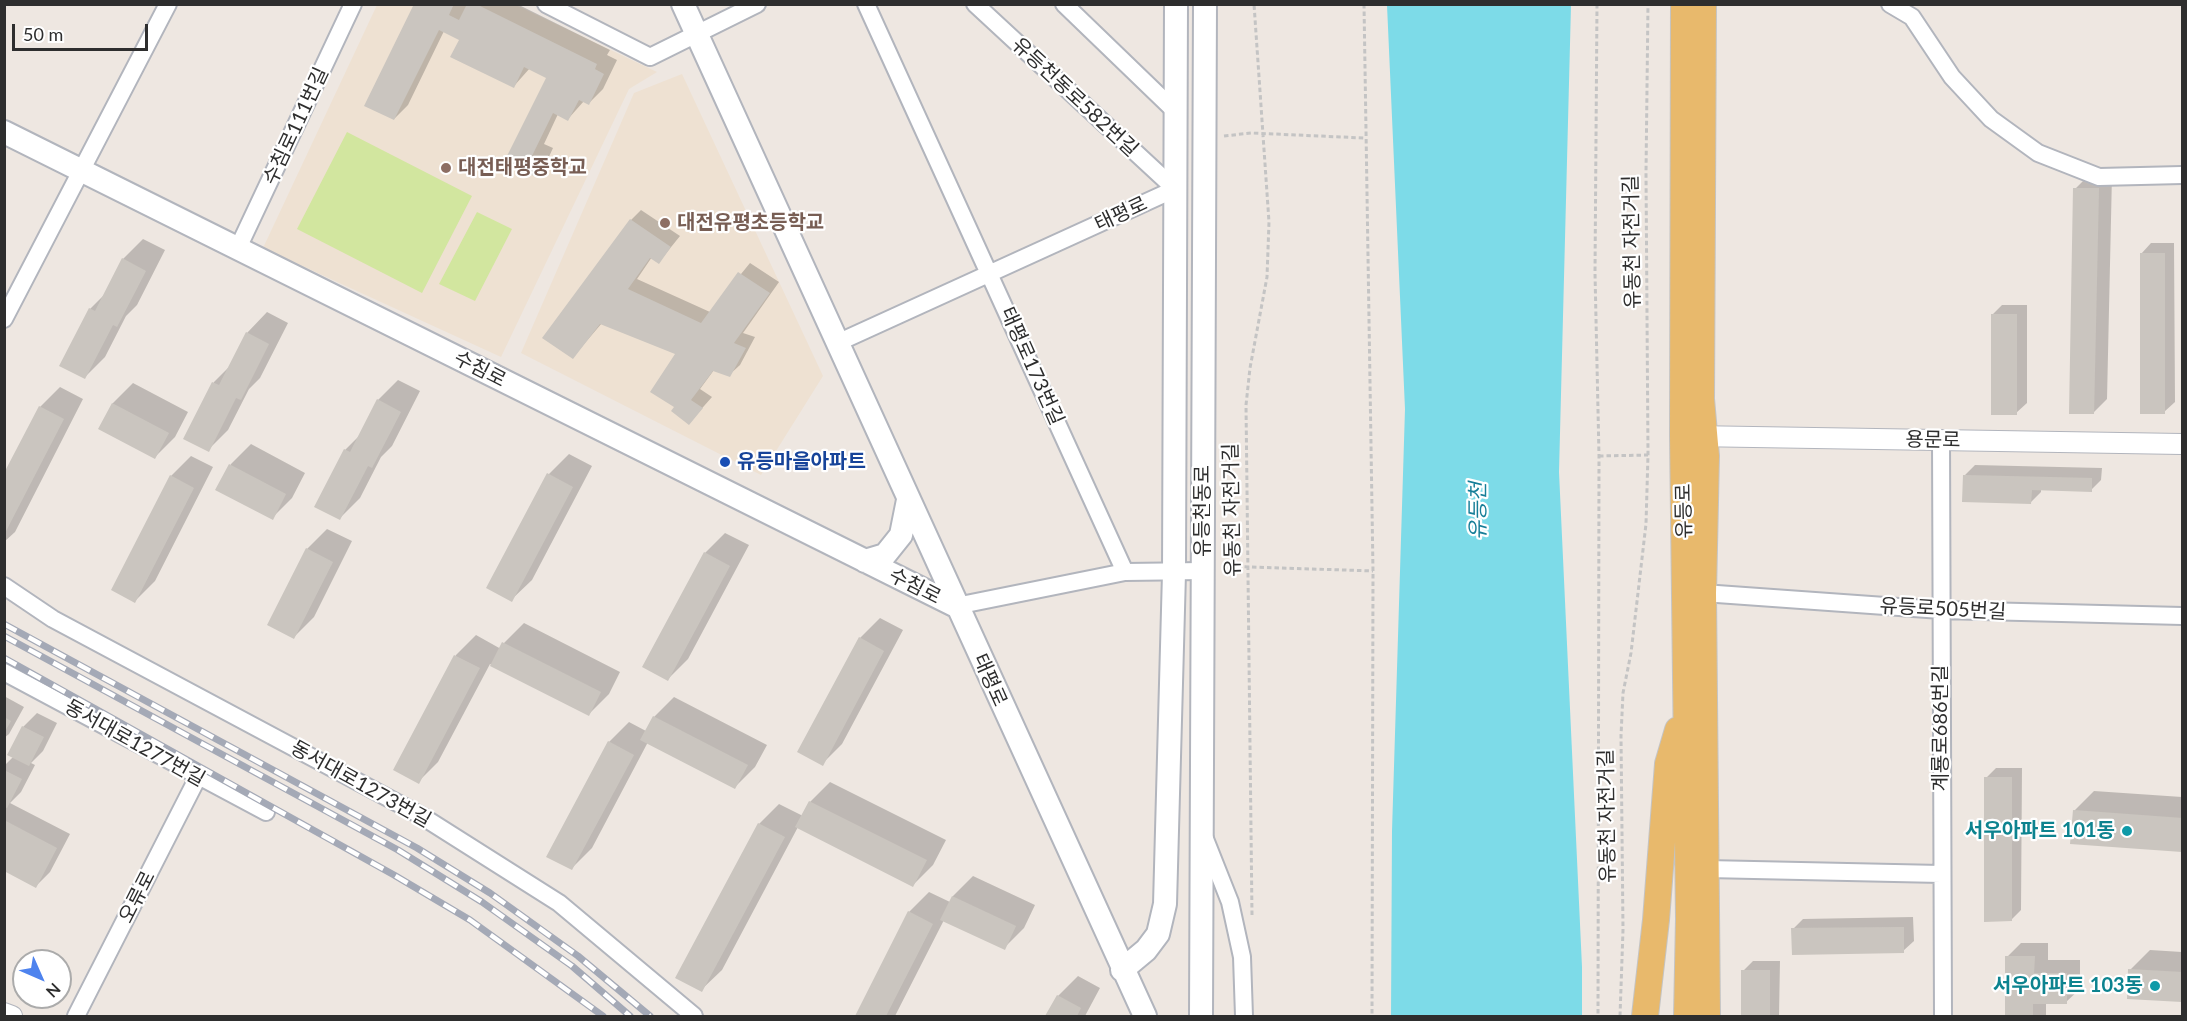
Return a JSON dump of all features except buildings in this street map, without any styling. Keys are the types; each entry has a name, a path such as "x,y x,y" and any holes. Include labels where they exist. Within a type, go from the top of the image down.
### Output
{"main road":[{"name":"태평로","path":"683,4 1139,1011"},
{"name":"유등천동로","path":"1122,970 1146,950 1158,934 1165,904 1174,573 1176,4"},
{"name":"유등천동로","path":"1201,1017 1202,832 1212,569 1205,4"},
{"name":"유등로","path":"1684,4 1694,436 1703,593 1707,1017"},
{"name":"유등로","path":"1687,1017 1689,919 1686,701 1694,436 1701,399 1703,4"},
{"name":"수침로","path":"4,132 956,606"},
{"path":"865,561 885,555 901,535 908,500"},
{"path":"1645,1017 1656,920 1668,764 1686,701"}],"street":[{"path":"4,319 168,4"},
{"name":"수침로111번길","path":"238,248 353,4"},
{"path":"546,4 650,57 757,4"},
{"name":"태평로173번길","path":"866,4 1125,572"},
{"name":"유등천동로582번길","path":"975,4 1175,189"},
{"path":"1064,4 1177,113"},
{"path":"1890,4 1912,17 1952,77 1991,119 2038,153 2098,177 2182,175"},
{"name":"태평로","path":"837,344 1175,189"},
{"name":"용문로","path":"1694,436 2182,444"},
{"name":"계룡로686번길","path":"1941,440 1943,1017"},
{"path":"956,606 1125,572 1174,573 1212,569"},
{"name":"동서대로1273번길","path":"4,586 53,619 420,815 559,903 694,1017"},
{"name":"유등로505번길","path":"1703,593 1941,610 2182,616"},
{"name":"동서대로1277번길","path":"4,672 266,812"},
{"name":"오류로","path":"76,1017 198,777"},
{"path":"1202,832 1230,902 1242,957 1244,1017"},
{"path":"1707,869 1941,874"},
{"path":"4,1013 12,1017"}],"path":[{"name":"유동천 자전거길","path":"1252,916 1246,405 1266,277 1269,222 1254,4"},
{"path":"1364,4 1373,570 1372,1017"},
{"path":"1597,4 1595,273 1599,456 1598,1017"},
{"name":"유동천 자전거길","path":"1620,1017 1623,930 1621,736 1623,693 1631,653 1646,524 1648,455 1646,173 1648,4"},
{"path":"1224,136 1262,134 1365,138"},
{"path":"1599,456 1648,455"},
{"path":"1212,569 1248,565 1373,570"}],"shaded area":[{"name":"대전태평중학교","path":"377,5 516,5 657,72 629,89 501,357 263,248"},
{"name":"대전유평초등학교","path":"682,74 823,376 761,475 521,353 634,93"}],"green space":[{"path":"347,132 472,196 422,293 297,229"},
{"path":"477,212 512,229 475,301 439,284"}],"water":[{"name":"유등천","path":"1387,5 1571,5 1559,472 1582,967 1582,1016 1391,1016 1392,831 1405,409"}],"railway":[{"path":"4,624 417,848 490,893 578,956 650,1016"},
{"path":"4,636 398,850 482,902 572,966 630,1016"},
{"path":"4,658 394,875 470,920 603,1016"}],"place":[{"name":"대전태평중학교","path":"446,168"},
{"name":"대전유평초등학교","path":"665,223"},
{"name":"유등마을아파트","path":"725,462"},
{"name":"서우아파트 101동","path":"2127,831"},
{"name":"서우아파트 103동","path":"2155,986"}]}
